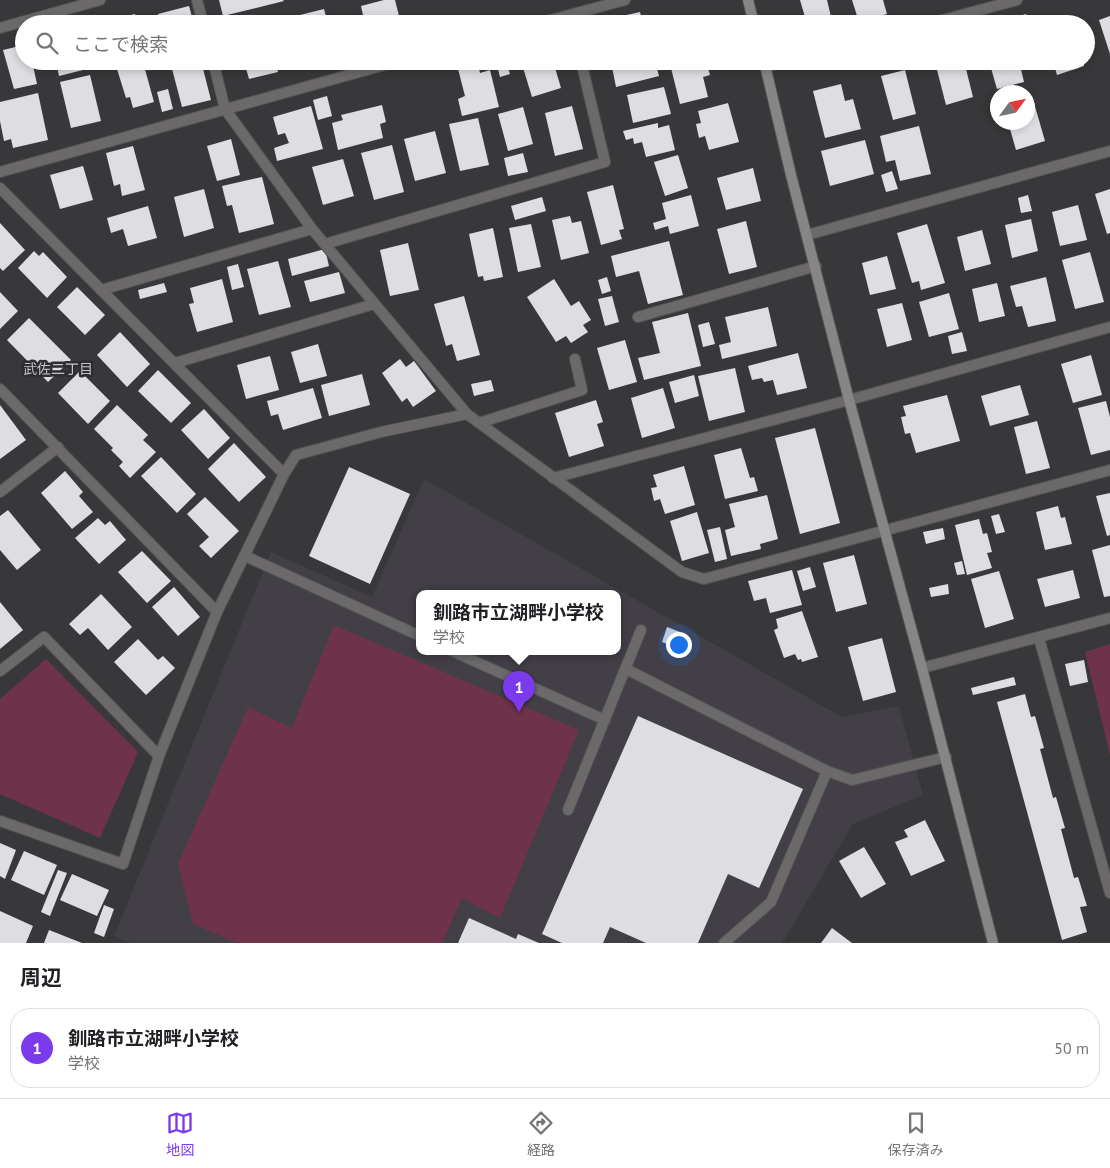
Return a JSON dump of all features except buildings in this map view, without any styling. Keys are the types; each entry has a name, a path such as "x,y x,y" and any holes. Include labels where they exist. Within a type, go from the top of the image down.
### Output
{"street":[{"path":"46,15 100,0"},
{"path":"198,0 201,15"},
{"path":"582,15 625,0"},
{"path":"748,0 752,15"},
{"path":"961,15 1017,0"},
{"path":"0,28 15,24"},
{"path":"215,70 225,109 312,229 467,414 682,572 704,579 1110,470"},
{"path":"0,172 367,70"},
{"path":"325,244 605,162 583,70"},
{"path":"766,70 849,400 946,757 993,943"},
{"path":"807,235 1110,151"},
{"path":"0,188 4,198 101,290 284,474"},
{"path":"101,290 312,229"},
{"path":"638,317 816,266"},
{"path":"175,363 374,304"},
{"path":"553,478 849,400 1110,328"},
{"path":"479,423 582,390 575,359"},
{"path":"0,389 217,612"},
{"path":"0,821 123,864 159,756 217,612 284,474 296,455 381,432 467,414"},
{"path":"0,492 58,447"},
{"path":"245,556 416,634"},
{"path":"922,668 1110,618"},
{"path":"568,810 641,630"},
{"path":"0,671 44,637 159,756"},
{"path":"1038,638 1110,893"},
{"path":"461,655 605,720"},
{"path":"626,669 827,771 852,780 946,757"},
{"path":"724,943 771,902 827,771"}],"shaded area":[{"path":"424,479 619,590 416,590 416,655 621,655 621,591 842,717 899,706 923,795 853,824 782,943 130,943 114,936 271,552 372,597"},
{"path":"334,625 579,730 500,918 462,898 442,943 237,943 193,924 178,864 248,707 292,728"},
{"path":"1110,644 1110,755 1085,652"},
{"path":"46,659 138,752 100,838 0,794 0,699"}],"place":[{"name":"釧路市立湖畔小学校","path":"519,712"}],"district":[{"name":"武佐二丁目","path":"58,369"}]}
